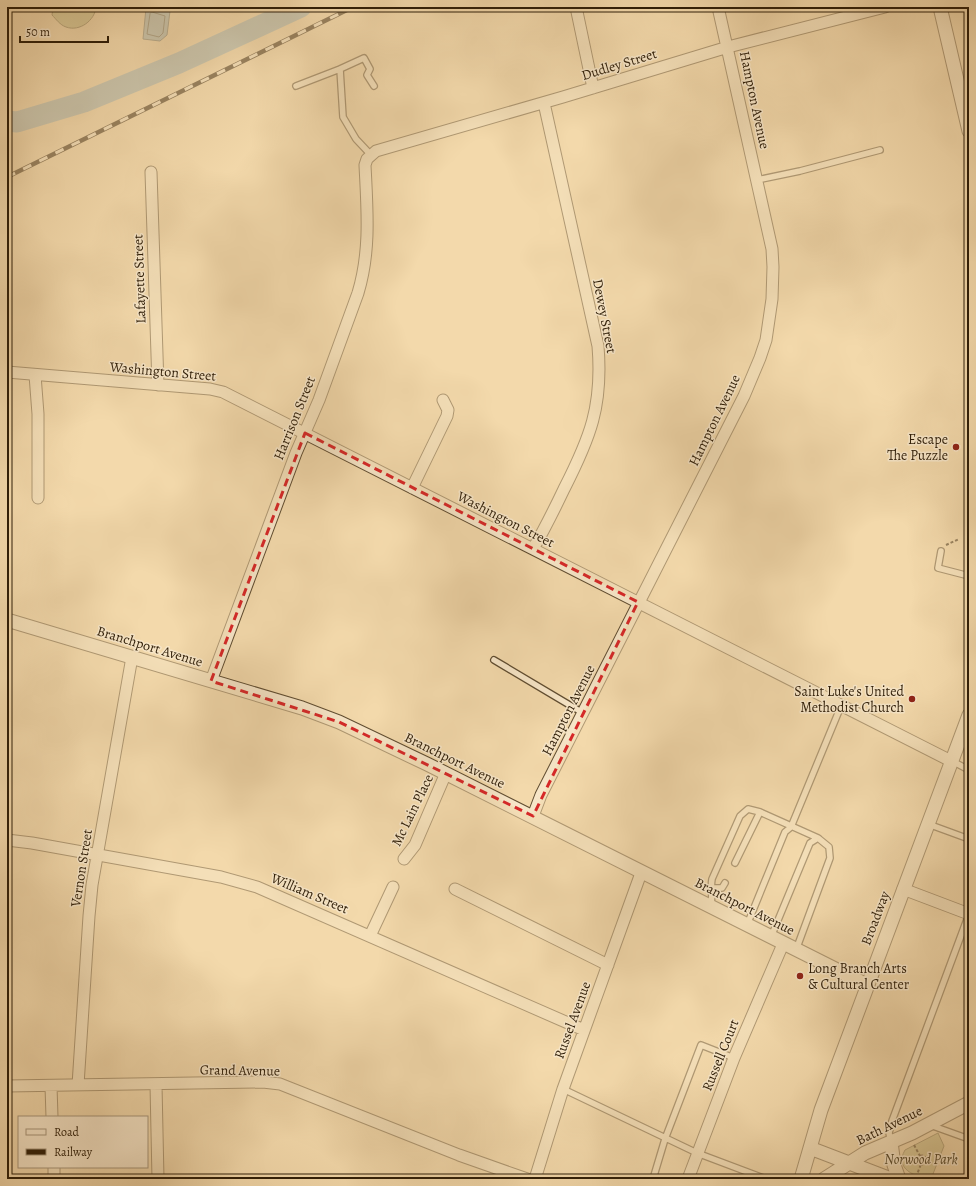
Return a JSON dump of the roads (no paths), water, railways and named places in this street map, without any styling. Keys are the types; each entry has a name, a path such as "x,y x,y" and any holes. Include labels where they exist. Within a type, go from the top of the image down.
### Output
{"street":[{"path":"576,7 593,88"},
{"name":"Hampton Avenue","path":"533,816 541,795 744,396 766,340 772,306 772,249 718,7"},
{"name":"Dudley Street","path":"369,157 728,47 885,7"},
{"path":"940,7 969,131"},
{"name":"Dewey Street","path":"533,549 587,442 594,420 599,388 600,367 598,346 544,103"},
{"name":"Harrison Street","path":"211,681 304,433 319,400 364,275 368,240 365,165 369,157"},
{"name":"Lafayette Street","path":"151,172 158,385"},
{"name":"Washington Street","path":"7,372 210,389 223,392 951,761"},
{"path":"35,375 38,414 38,498"},
{"path":"412,488 447,416 448,410 443,400"},
{"name":"Branchport Avenue","path":"7,620 302,708 339,722 533,816 777,941 867,985"},
{"name":"Vernon Street","path":"78,1085 89,916 97,855 132,657"},
{"name":"Broadway","path":"801,1179 820,1110 969,715"},
{"name":"Mc Lain Place","path":"404,859 415,845 446,773"},
{"name":"William Street","path":"7,840 32,843 221,877 257,887 584,1030"},
{"name":"Russel Avenue","path":"535,1179 563,1089 641,872"},
{"path":"370,936 393,887"},
{"path":"455,889 608,965"},
{"path":"903,889 969,914"},
{"name":"Russell Court","path":"688,1179 777,941"},
{"name":"Grand Avenue","path":"7,1086 156,1085 263,1082 280,1084 486,1165 527,1179"},
{"path":"156,1085 158,1179"},
{"path":"51,1086 52,1116"},
{"name":"Bath Avenue","path":"824,1179 865,1153 968,1106"},
{"path":"891,1142 894,1165 898,1179"},
{"path":"810,1148 891,1179"},
{"path":"54,1168 54,1179"}],"lane":[{"path":"296,86 364,58 370,69 367,75 374,86"},
{"path":"340,69 343,117 369,157"},
{"path":"757,180 800,171 880,150"},
{"path":"942,551 938,568 969,576"},
{"path":"494,660 583,713"},
{"path":"747,925 785,832 791,827 841,706"},
{"name":"Washington Street","path":"951,761 969,770"},
{"path":"710,907 713,898 711,888 712,879 740,816 748,809 760,812 791,827 795,827 808,833 818,838 829,847 830,858 796,950"},
{"path":"735,863 760,812"},
{"path":"928,823 969,839"},
{"path":"777,941 810,843 808,833"},
{"path":"810,843 818,838"},
{"path":"711,888 722,888 725,883"},
{"path":"891,1142 889,1133 892,1121 969,914"},
{"path":"653,1179 665,1139 701,1045 734,1058"},
{"path":"563,1089 665,1139 697,1153 766,1179"},
{"path":"928,1124 969,1139"}],"water":[{"path":"146,8 170,11 167,35 160,41 143,39"}],"waterway":[{"path":"7,121 17,122 84,102 179,63 301,7"}],"railway":[{"path":"7,177 353,7"}],"place":[{"name":"Escape The Puzzle","path":"956,447"},
{"name":"Saint Luke's United Methodist Church","path":"912,699"},
{"name":"Long Branch Arts & Cultural Center","path":"800,976"}],"park label":[{"name":"Norwood Park","path":"921,1159"}]}
